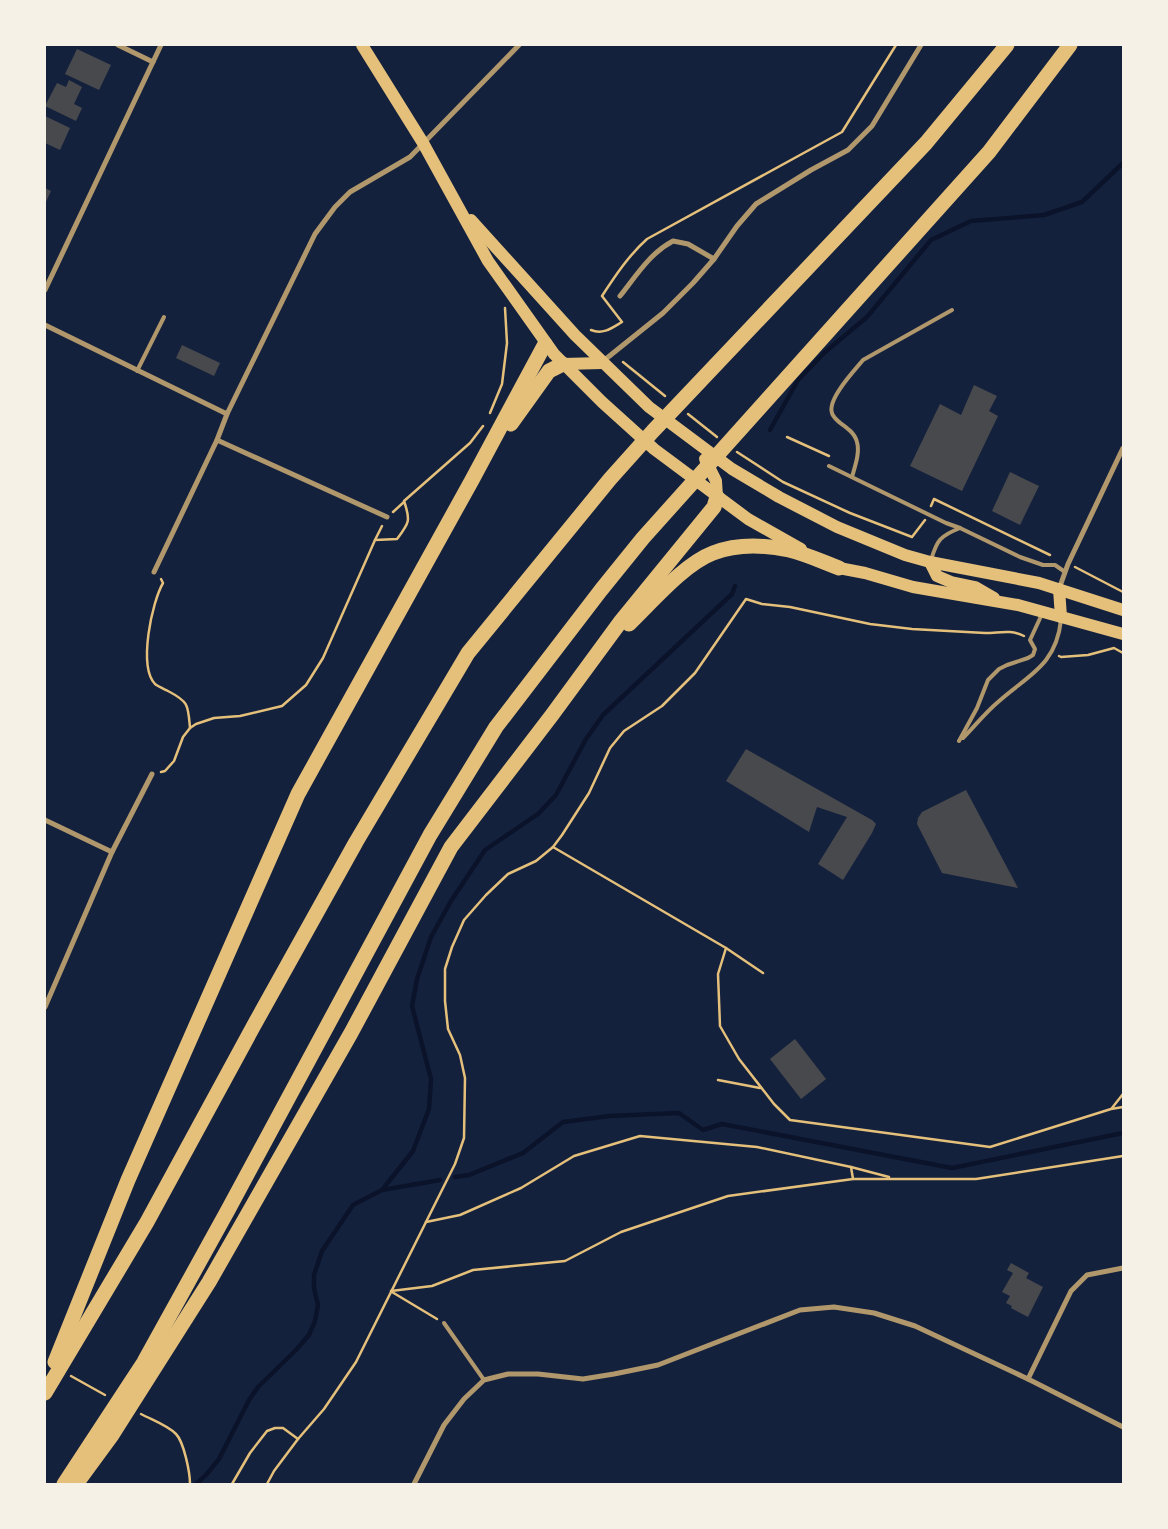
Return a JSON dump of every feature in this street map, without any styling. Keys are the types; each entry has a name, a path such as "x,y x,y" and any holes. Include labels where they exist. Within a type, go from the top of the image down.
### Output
{"highway":[{"path":"45,1393 147,1222 252,1027 356,842 468,653 610,479 653,431 926,144 1007,45"},
{"path":"64,1484 144,1362 430,836 496,727 643,538 989,152 1070,45"},
{"path":"45,1386 128,1180 298,794 545,344"},
{"path":"472,480 542,379 552,369 563,364"},
{"path":"76,1484 112,1435 209,1282 351,1033 451,847 621,622 714,507 714,489"},
{"path":"600,651 685,571 712,553 744,547 775,548 790,551 839,568"}],"main road":[{"path":"362,45 423,143 488,261 545,344 602,402 654,449 714,489 748,519 782,540 839,568 865,573 913,587 1002,602 1123,634"},
{"path":"456,200 496,248 602,363 649,407 696,444 732,469 779,497 837,527 896,552 930,562 1039,583 1123,610"},
{"path":"563,364 602,363"},
{"path":"696,444 714,489"},
{"path":"930,562 937,576 951,582 975,587 1002,602"},
{"path":"1043,612 1059,589"},
{"path":"1059,589 1061,617"}],"street":[{"path":"118,45 153,62"},
{"path":"45,290 161,45"},
{"path":"154,572 217,440 227,414 307,250 325,220 350,192 410,157 519,45"},
{"path":"602,363 663,313 714,259 737,226 756,204 848,150 872,126 921,45"},
{"path":"620,296 660,248 674,241 688,244 714,259"},
{"path":"45,325 227,414"},
{"path":"217,440 387,517"},
{"path":"1059,589 1064,572 1123,448"},
{"path":"45,1007 112,852 152,774"},
{"path":"45,820 112,852"},
{"path":"1028,1379 1071,1291 1087,1275 1123,1268"},
{"path":"414,1484 444,1425 464,1399 484,1380 508,1374 538,1374 583,1379 658,1365 800,1310 834,1307 874,1313 915,1326 1028,1379 1123,1427"}],"lane":[{"path":"852,477 858,443 850,431 832,413 831,407 834,399 852,373 864,360 952,310"},
{"path":"137,371 164,318"},
{"path":"829,466 946,523 1027,559 1043,565 1055,565 1064,572"},
{"path":"930,562 936,542 948,533 960,528"},
{"path":"1043,612 1030,640 1035,649 1032,655 999,670 988,680 977,708 959,741 998,702 1014,688 1030,678 1046,662 1058,636 1061,617"},
{"path":"444,1323 484,1380"}],"path":[{"path":"575,335 585,325 592,331 598,332 612,329 622,322 602,296 622,267 647,239 842,132 896,45"},
{"path":"152,774 165,771 174,761 183,737 190,728 214,718 240,716 282,706 306,685 323,658 375,540 397,539 409,523 408,512 404,502 470,443 487,420 502,384 507,343 504,301 510,309"},
{"path":"642,378 672,402"},
{"path":"688,414 718,438"},
{"path":"787,437 845,464 843,473"},
{"path":"733,450 783,482"},
{"path":"1068,564 1123,592"},
{"path":"154,572 161,578 162,583 155,600 147,634 149,671 155,684 184,699 188,710 190,728"},
{"path":"267,1484 274,1471 298,1439 324,1410 356,1362 455,1164 464,1138 465,1078 460,1055 448,1029 445,1001 445,969 464,920 508,874 536,861 553,847 589,793 610,748 624,731 662,706 695,672 746,598 762,604 790,607 870,624 912,629 985,633 1011,631 1030,640"},
{"path":"1052,651 1061,657 1088,655 1114,648 1123,653"},
{"path":"553,847 726,948 763,973"},
{"path":"726,948 718,974 720,1026 739,1059 774,1104 790,1120 990,1147 1111,1109 1123,1107"},
{"path":"718,1080 762,1088"},
{"path":"1111,1109 1123,1094"},
{"path":"426,1222 460,1215 521,1188 574,1156 640,1136 757,1147 851,1167 894,1179"},
{"path":"391,1291 432,1286 473,1270 565,1261 620,1232 728,1196 853,1180 976,1179 1123,1156"},
{"path":"851,1167 853,1180"},
{"path":"391,1291 444,1323"},
{"path":"168,1428 178,1436 190,1470 190,1484"},
{"path":"232,1484 250,1452 267,1431 283,1428 298,1439"}],"building":[{"path":"77,49 111,65 99,90 65,74"},
{"path":"69,80 82,87 74,104 82,108 76,121 45,106 57,83 66,87"},
{"path":"45,116 70,128 60,150 45,143"},
{"path":"45,188 51,191 45,204"},
{"path":"182,345 220,363 214,376 176,358"},
{"path":"974,385 997,396 989,411 998,416 962,491 910,466 940,404 961,415"},
{"path":"1010,472 1039,486 1020,525 992,511"},
{"path":"746,749 876,824 843,880 818,864 847,817 817,807 809,832 726,781"},
{"path":"966,790 1018,888 942,873 917,824 918,818 922,812"},
{"path":"795,1039 826,1079 801,1099 770,1059"},
{"path":"1011,1263 1029,1273 1026,1278 1043,1287 1028,1317 1011,1308 1012,1306 1006,1303 1010,1296 1002,1292 1013,1273 1007,1270"}],"waterway":[{"path":"770,430 798,380 824,353 867,317 931,240 971,221 1044,215 1082,202 1123,163"},
{"path":"196,1484 219,1459 249,1400 258,1387 309,1335 315,1321 318,1305 314,1288 314,1275 322,1251 353,1205 382,1190 413,1151 429,1109 431,1079 412,1006 417,979 431,937 451,901 485,850 538,814 556,795 586,739 603,715 732,594 735,586"},
{"path":"455,1177 469,1175 523,1153 563,1122 609,1116 679,1113 703,1130 722,1124 952,1168 1123,1133"},
{"path":"382,1190 440,1180"}]}
